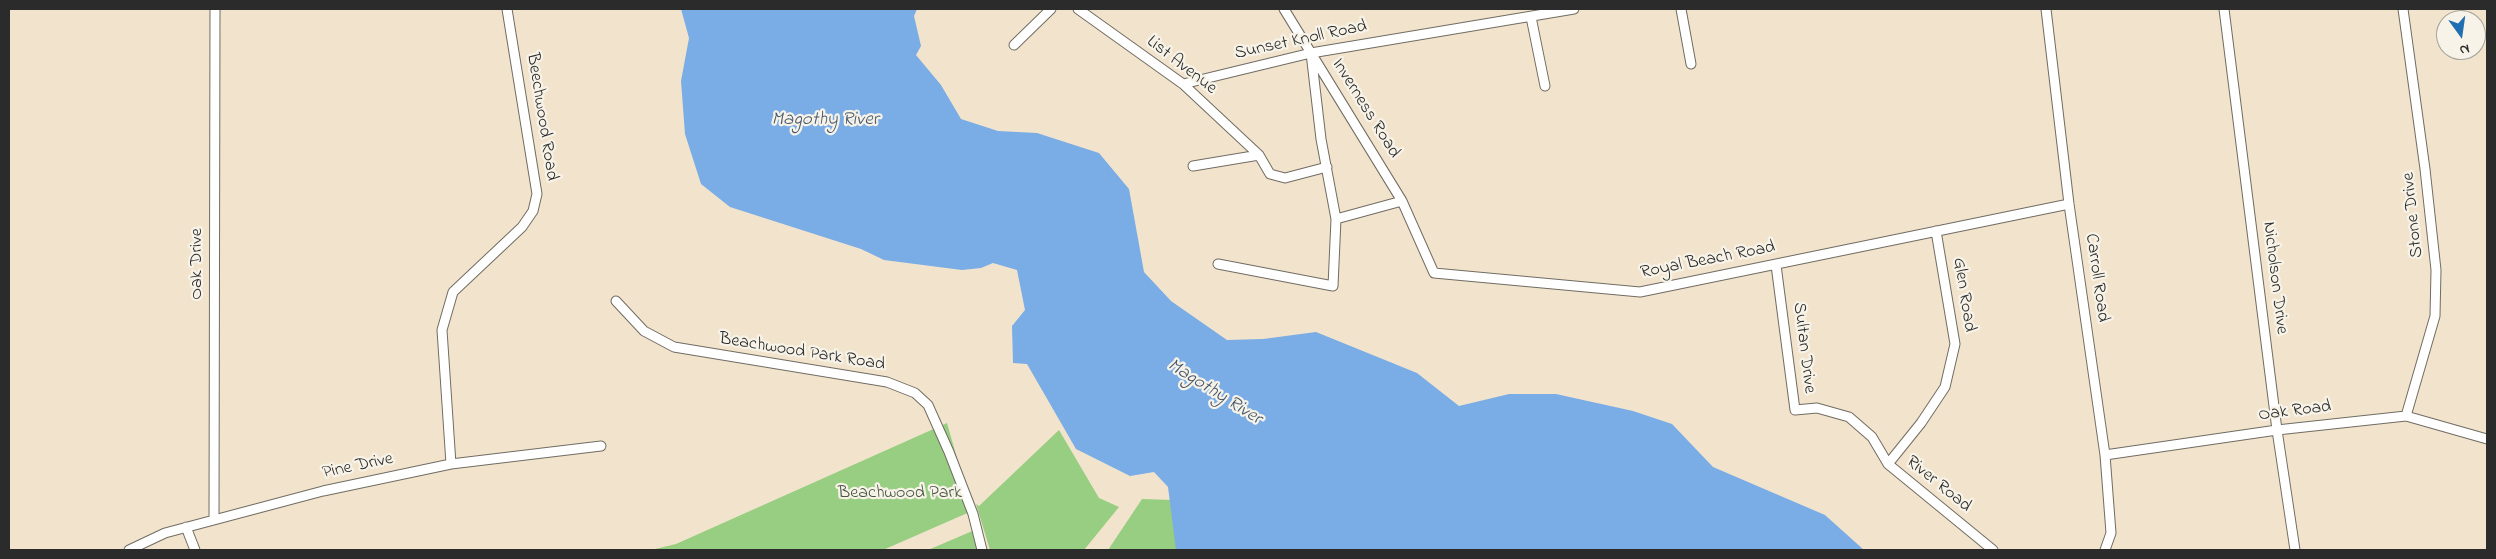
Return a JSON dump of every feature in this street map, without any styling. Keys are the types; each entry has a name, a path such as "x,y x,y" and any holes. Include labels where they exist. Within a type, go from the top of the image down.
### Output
{"street":[{"name":"Oak Drive","path":"214,519 215,9"},
{"name":"Beechwood Road","path":"451,464 442,330 453,292 522,227 533,212 537,194 507,9"},
{"path":"1014,45 1051,9"},
{"name":"List Avenue","path":"1078,9 1183,84 1259,155 1270,174 1276,178 1285,178 1326,167"},
{"name":"Inverness Road","path":"1284,9 1402,201"},
{"name":"Sunset Knoll Road","path":"1183,84 1310,53 1574,9"},
{"path":"1681,9 1691,64"},
{"name":"Carroll Road","path":"2046,9 2069,204 2105,455 2111,533 2105,550"},
{"name":"Nicholson Drive","path":"2224,9 2294,550"},
{"name":"Stone Drive","path":"2403,9 2425,169 2436,270 2435,316 2406,416"},
{"path":"1531,17 1545,86"},
{"path":"1218,264 1333,286 1336,219 1326,167 1310,53"},
{"path":"1194,166 1259,155"},
{"path":"1336,219 1402,201"},
{"name":"Royal Beach Road","path":"1402,201 1434,272 1640,292 2069,204"},
{"name":"Glen Road","path":"1888,464 1921,423 1945,387 1955,344 1936,231"},
{"name":"Sultan Drive","path":"1776,265 1795,410 1817,408 1849,417 1872,437"},
{"name":"Beachwood Park Road","path":"616,301 644,331 674,347 887,382 915,393 928,405 949,452 973,514 982,550"},
{"name":"Oak Road","path":"2105,455 2277,430 2406,416 2487,438"},
{"name":"River Road","path":"1872,437 1888,464 1993,550"},
{"name":"Pine Drive","path":"129,550 166,532 323,491 451,464 601,446"},
{"path":"186,527 195,550"}],"green space":[{"name":"Beachwood Park","path":"947,423 972,511 883,550 651,550 676,544"},
{"name":"Beachwood Park","path":"1059,430 1099,498 1119,507 1084,550 990,550 976,504 979,506"},
{"path":"1142,499 1173,500 1198,550 1108,550"},
{"name":"Beachwood Park","path":"977,529 982,550 928,550"}],"water":[{"name":"Magothy River","path":"681,9 917,9 914,16 921,46 916,55 941,85 961,119 998,131 1037,133 1099,153 1129,189 1144,272 1171,301 1227,340 1263,339 1316,332 1417,373 1459,406 1509,394 1556,394 1633,411 1672,424 1713,467 1825,515 1864,550 1176,550 1168,487 1154,472 1130,476 1076,449 1027,364 1013,363 1012,326 1025,310 1017,270 993,263 981,268 962,270 884,260 861,249 730,207 701,184 685,134 681,81 689,38"}]}
